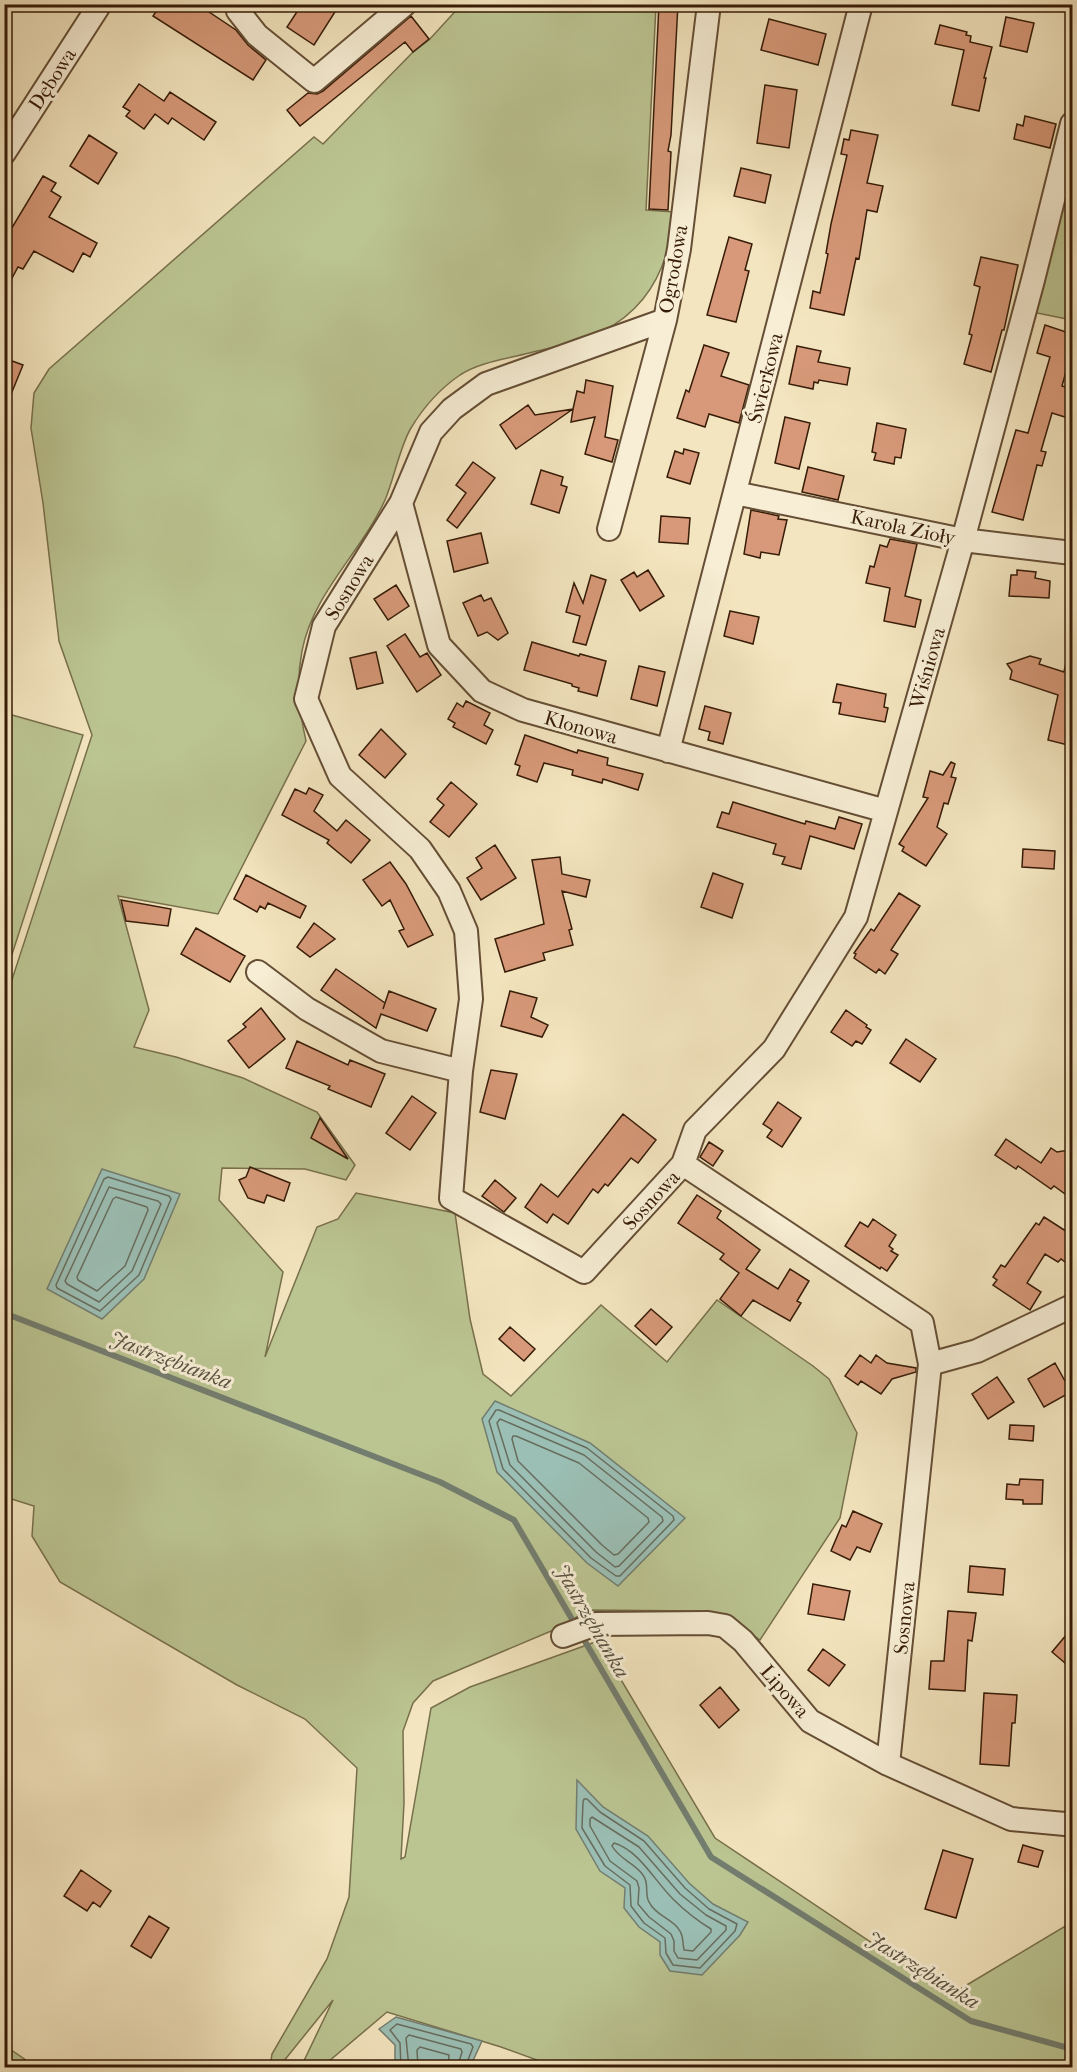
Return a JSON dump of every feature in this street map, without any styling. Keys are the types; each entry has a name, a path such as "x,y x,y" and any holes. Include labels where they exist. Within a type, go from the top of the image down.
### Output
{"street":[{"name":"Dębowa","path":"4,153 100,4"},
{"path":"241,4 238,11 257,35 314,81 405,4"},
{"name":"Ogrodowa","path":"609,529 665,320 679,249 709,4"},
{"name":"Świerkowa","path":"668,751 861,4"},
{"name":"Wiśniowa","path":"683,1164 695,1130 774,1049 856,916 963,540 1033,280 1072,124"},
{"name":"Sosnowa","path":"665,320 486,384 452,409 431,432 401,503 324,626 306,699 340,776 420,849 449,891 466,931 471,999 451,1198 584,1272 683,1164 922,1323 930,1364 888,1764"},
{"name":"Karola Zioły","path":"735,493 963,540 1072,553"},
{"name":"Klonowa","path":"401,503 439,645 482,691 523,710 886,811"},
{"path":"258,972 307,1009 381,1051 462,1071"},
{"path":"930,1364 977,1351 1072,1306"},
{"name":"Lipowa","path":"563,1636 596,1624 708,1623 725,1626 743,1641 810,1721 888,1764 1011,1819 1065,1824 1072,1822"}],"green space":[{"path":"467,4 690,5 689,7 656,5 646,210 674,212 668,248 655,281 645,296 619,321 585,338 476,367 460,375 439,392 416,421 407,435 385,500 375,519 316,610 300,662 300,707 306,741 218,914 118,896 149,1010 134,1047 176,1057 243,1078 317,1112 355,1165 346,1180 305,1169 222,1168 219,1200 283,1272 265,1357 317,1227 338,1219 356,1193 455,1213 470,1319 483,1374 511,1396 601,1305 667,1362 717,1300 829,1379 857,1433 840,1518 760,1640 727,1617 698,1611 587,1610 563,1626 433,1681 413,1703 403,1731 404,1803 401,1859 405,1857 431,1708 470,1687 598,1641 715,1838 950,1995 1072,1922 1072,2067 556,2067 501,2047 387,2012 322,2067 301,2067 333,2000 279,2067 270,2067 272,2054 327,1959 349,1897 357,1768 305,1719 237,1685 60,1582 32,1536 34,1506 5,1497 4,1004 92,735 59,641 43,503 31,428 34,393 49,369 314,137 323,144 412,53 429,40 461,5"},
{"path":"1072,161 1072,320 1032,312"},
{"path":"4,713 83,735 5,976"},
{"path":"4,2045 36,2067 5,2067"}],"water":[{"path":"102,1169 180,1194 144,1279 102,1319 47,1289"},
{"path":"495,1401 590,1443 685,1518 618,1586 587,1563 497,1472 482,1419"},
{"path":"577,1780 603,1807 648,1836 689,1883 713,1904 748,1922 740,1935 702,1975 670,1971 660,1955 660,1942 639,1927 624,1908 625,1888 600,1871 576,1829"},
{"path":"396,2017 482,2041 470,2067 395,2067 395,2045 379,2029"}],"building":[{"path":"161,4 197,4 236,30 248,45 266,60 253,80 153,16"},
{"path":"302,4 340,4 314,45 287,27"},
{"path":"659,4 678,4 671,135 668,151 671,152 668,210 649,209"},
{"path":"411,16 429,39 413,52 405,42 300,126 287,110 308,93 317,94 323,91"},
{"path":"1006,17 1034,23 1027,52 1000,46"},
{"path":"769,19 826,34 818,65 761,50"},
{"path":"940,25 967,32 966,35 971,36 970,42 992,47 979,111 952,105 964,50 935,44"},
{"path":"139,84 164,101 170,92 216,122 204,140 172,118 168,124 155,114 144,129 126,116 130,111 123,107"},
{"path":"765,85 797,90 789,148 757,143"},
{"path":"1025,116 1056,124 1050,148 1014,139 1017,124 1023,126"},
{"path":"851,130 878,135 867,183 883,186 877,212 867,210 859,259 856,258 844,315 810,308 813,291 820,293 831,224 847,155 841,154 844,139 849,140"},
{"path":"89,135 117,153 98,184 70,166"},
{"path":"741,168 771,175 765,203 734,196"},
{"path":"43,176 56,183 51,191 61,197 49,217 97,243 90,257 83,253 73,272 34,251 23,269 18,267 4,293 4,241"},
{"path":"729,237 752,244 745,270 749,271 736,322 707,315"},
{"path":"981,257 1018,265 1004,330 1002,330 991,372 964,364 972,335 969,334 980,287 974,285"},
{"path":"1045,325 1072,334 1072,350 1062,386 1072,389 1072,401 1068,418 1052,413 1041,451 1046,452 1042,466 1037,465 1023,520 992,512 1016,430 1028,433 1050,357 1037,353"},
{"path":"704,345 729,353 721,376 749,385 739,423 709,414 705,427 677,418 686,390 689,392"},
{"path":"797,346 821,351 818,362 850,368 847,385 819,380 818,383 814,382 813,389 789,384"},
{"path":"4,358 23,365 5,409 4,409"},
{"path":"586,380 613,386 605,437 618,440 612,462 585,454 595,417 571,422 577,391 584,393"},
{"path":"528,405 535,415 573,409 516,449 500,425"},
{"path":"785,417 810,423 799,469 775,463"},
{"path":"877,423 906,429 901,458 895,457 894,464 874,460 876,453 872,452"},
{"path":"684,449 699,453 690,484 667,477 675,451 683,454"},
{"path":"473,462 495,478 457,528 447,520 466,493 456,485"},
{"path":"808,467 844,476 838,500 802,492"},
{"path":"541,470 563,477 561,485 567,487 559,513 531,504"},
{"path":"751,510 787,520 779,555 761,552 760,558 744,554"},
{"path":"661,516 690,518 688,544 659,542"},
{"path":"481,533 488,563 454,572 447,541"},
{"path":"890,539 917,544 905,596 921,600 915,627 884,621 890,588 866,583 870,566 874,567 880,545 887,547"},
{"path":"648,570 664,596 640,611 621,580 634,572 637,577"},
{"path":"1017,570 1036,572 1035,578 1050,581 1049,598 1009,596 1011,575 1017,575"},
{"path":"591,575 606,580 586,645 573,642 580,616 566,612 574,583 583,603"},
{"path":"396,585 409,606 388,620 374,599"},
{"path":"481,595 484,601 491,598 508,633 498,640 487,632 478,636 463,603"},
{"path":"730,611 759,617 753,644 724,636"},
{"path":"405,634 420,657 427,653 441,675 417,692 387,646"},
{"path":"532,642 579,656 580,654 606,661 597,696 578,691 579,688 572,684 524,670"},
{"path":"376,652 383,683 357,689 350,658"},
{"path":"1030,656 1041,659 1039,664 1064,672 1066,662 1072,663 1072,746 1048,740 1058,695 1010,679 1012,671 1007,664"},
{"path":"639,666 665,672 657,706 631,699"},
{"path":"837,684 886,694 884,707 888,708 885,722 839,714 841,703 833,702"},
{"path":"466,701 490,713 484,725 493,730 486,744 453,727 455,723 448,719 457,703 463,707"},
{"path":"705,706 731,713 723,744 708,740 710,732 699,729"},
{"path":"381,729 406,754 385,778 359,755"},
{"path":"525,735 577,753 578,750 608,758 607,765 643,774 638,790 603,779 602,783 572,775 573,770 544,763 537,782 517,775 520,766 515,764"},
{"path":"951,762 955,764 951,777 956,778 948,804 944,803 937,827 947,834 926,866 902,851 904,847 899,844 928,798 923,797 930,771 943,775"},
{"path":"451,782 477,804 449,837 430,822 444,805 437,799"},
{"path":"309,788 323,795 314,811 337,831 346,820 370,840 351,863 327,843 329,840 282,815 295,789 306,794"},
{"path":"733,802 805,824 806,821 835,829 839,817 862,824 854,849 810,836 801,869 782,864 785,857 773,854 776,844 717,827 722,812 729,814"},
{"path":"495,845 516,878 481,900 467,878 482,868 476,858"},
{"path":"1023,849 1055,851 1054,869 1022,867"},
{"path":"560,857 562,874 590,880 586,897 562,891 572,929 569,930 573,945 543,953 545,960 505,972 495,939 544,924 532,860"},
{"path":"390,862 406,884 433,935 408,947 399,931 404,929 390,900 382,906 363,880"},
{"path":"713,873 743,884 732,918 701,907"},
{"path":"246,875 306,906 300,918 268,903 265,909 260,906 257,912 234,899"},
{"path":"899,893 920,906 891,950 898,954 885,974 879,969 876,973 854,958 856,954 854,953 871,929 874,931"},
{"path":"121,900 171,909 168,926 126,921"},
{"path":"314,923 335,939 310,957 297,947"},
{"path":"196,928 245,956 230,982 181,954"},
{"path":"336,969 385,1003 389,991 436,1009 427,1031 381,1014 376,1028 321,990"},
{"path":"510,991 537,998 531,1017 548,1025 542,1037 501,1026"},
{"path":"261,1008 285,1039 249,1068 228,1041 246,1027 243,1024"},
{"path":"846,1010 871,1030 862,1044 856,1041 852,1046 831,1032"},
{"path":"906,1039 936,1059 920,1082 890,1063"},
{"path":"297,1041 348,1065 350,1060 385,1074 371,1107 328,1089 330,1086 286,1068"},
{"path":"491,1070 517,1074 505,1119 480,1112"},
{"path":"412,1096 436,1113 410,1150 386,1133"},
{"path":"778,1102 801,1118 782,1147 767,1137 772,1130 763,1124"},
{"path":"623,1114 656,1140 638,1163 631,1158 608,1186 605,1184 598,1193 593,1189 568,1224 553,1214 547,1223 525,1207 541,1184 558,1197"},
{"path":"320,1118 348,1159 311,1138"},
{"path":"1006,1139 1041,1163 1051,1148 1057,1152 1069,1150 1072,1183 1065,1194 1054,1186 1051,1189 1018,1166 1016,1169 995,1155"},
{"path":"709,1142 723,1151 713,1166 700,1157"},
{"path":"250,1167 290,1183 284,1201 267,1195 264,1203 248,1198 239,1180 246,1177"},
{"path":"495,1180 516,1198 504,1212 482,1196"},
{"path":"697,1195 721,1211 717,1218 760,1250 746,1269 778,1289 790,1269 809,1281 797,1301 801,1303 790,1321 753,1300 741,1316 720,1299 739,1273 720,1259 724,1254 678,1223"},
{"path":"1044,1217 1072,1235 1072,1250 1065,1262 1061,1259 1058,1262 1045,1254 1027,1283 1041,1292 1030,1310 993,1285 997,1280 993,1277 1001,1265 1005,1267 1036,1223 1039,1225"},
{"path":"873,1219 896,1235 889,1246 893,1249 891,1251 898,1255 887,1271 881,1267 880,1269 845,1246 860,1222 868,1227"},
{"path":"651,1309 672,1327 656,1345 635,1326"},
{"path":"510,1327 535,1349 524,1361 499,1339"},
{"path":"860,1355 871,1363 876,1355 887,1363 916,1368 916,1372 892,1379 881,1394 861,1381 858,1385 845,1376"},
{"path":"1055,1363 1071,1392 1044,1407 1028,1379"},
{"path":"997,1377 1014,1402 988,1419 972,1394"},
{"path":"1010,1425 1034,1426 1033,1441 1009,1439"},
{"path":"1020,1479 1043,1480 1042,1504 1023,1504 1023,1500 1006,1499 1007,1484 1019,1485"},
{"path":"853,1511 882,1524 870,1552 857,1547 850,1560 831,1551 842,1525 846,1527"},
{"path":"970,1566 1005,1569 1003,1595 968,1592"},
{"path":"813,1584 850,1591 844,1620 808,1614"},
{"path":"948,1611 976,1613 972,1641 968,1640 965,1691 929,1689 931,1661 944,1661"},
{"path":"1072,1628 1072,1669 1052,1652"},
{"path":"823,1649 845,1665 829,1686 808,1670"},
{"path":"720,1687 739,1710 719,1728 700,1705"},
{"path":"984,1693 1017,1695 1015,1723 1012,1723 1009,1766 980,1764"},
{"path":"1023,1845 1043,1851 1038,1867 1018,1862"},
{"path":"943,1850 973,1859 956,1918 925,1909"},
{"path":"81,1870 111,1891 100,1907 93,1902 87,1911 64,1896"},
{"path":"149,1916 169,1928 151,1958 131,1946"}],"waterway":[{"name":"Jastrzębianka","path":"4,1313 440,1482 514,1520 711,1857 971,2021 1072,2049"}]}
